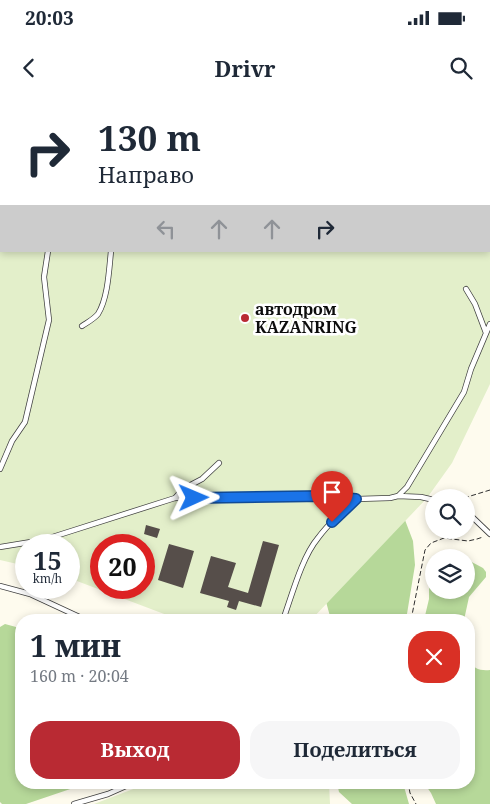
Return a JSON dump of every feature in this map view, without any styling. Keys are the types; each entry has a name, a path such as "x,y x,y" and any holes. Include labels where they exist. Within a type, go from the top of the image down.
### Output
{"lane":[{"path":"0,469 12,440 25,422 49,320 44,277 48,252"},
{"path":"82,326 97,315 102,306 111,252"},
{"path":"466,289 475,304 486,333"},
{"path":"398,496 414,477 464,392 471,369 490,324"},
{"path":"175,498 183,489 202,479 219,463"},
{"path":"0,547 43,540 175,498 324,496 356,499 398,496 425,498"},
{"path":"285,614 306,555 332,522 356,499"},
{"path":"475,520 490,534"},
{"path":"0,586 30,594 73,614"},
{"path":"74,804 119,789"}],"path":[{"path":"475,495 490,490"},
{"path":"412,614 426,550 431,543 444,538 468,541 490,534"},
{"path":"409,789 416,804"}],"green space":[{"name":"автодром KAZANRING","path":"0,252 490,252 490,384 452,463 433,489 425,489 425,500 317,614 164,614 124,599 155,599 155,534 90,534 90,586 80,582 80,534 15,534 15,563 0,560"},
{"path":"405,520 413,541 415,565 407,614 329,614 325,598"},
{"path":"475,564 483,568 486,572 486,577 475,590"},
{"path":"429,599 469,599 465,614 425,614"},
{"path":"5,624 15,627 15,789 70,789 26,804 2,804 0,802 0,627"},
{"path":"475,667 490,670 490,804 436,804 428,789 475,789"},
{"path":"133,789 329,789 330,804 94,804"},
{"path":"338,789 405,789 409,804 352,804 339,792"}],"building":[{"path":"146,525 160,529 157,538 155,537 155,534 144,534"},
{"path":"263,541 279,545 261,607 239,601 236,610 227,607 229,601 200,593 211,556 236,563 228,587 248,593"},
{"path":"169,544 194,551 183,588 158,580"}],"place":[{"name":"автодром KAZANRING","path":"245,318"}],"route":[{"path":"194,498 324,496 356,499 332,522"}]}
